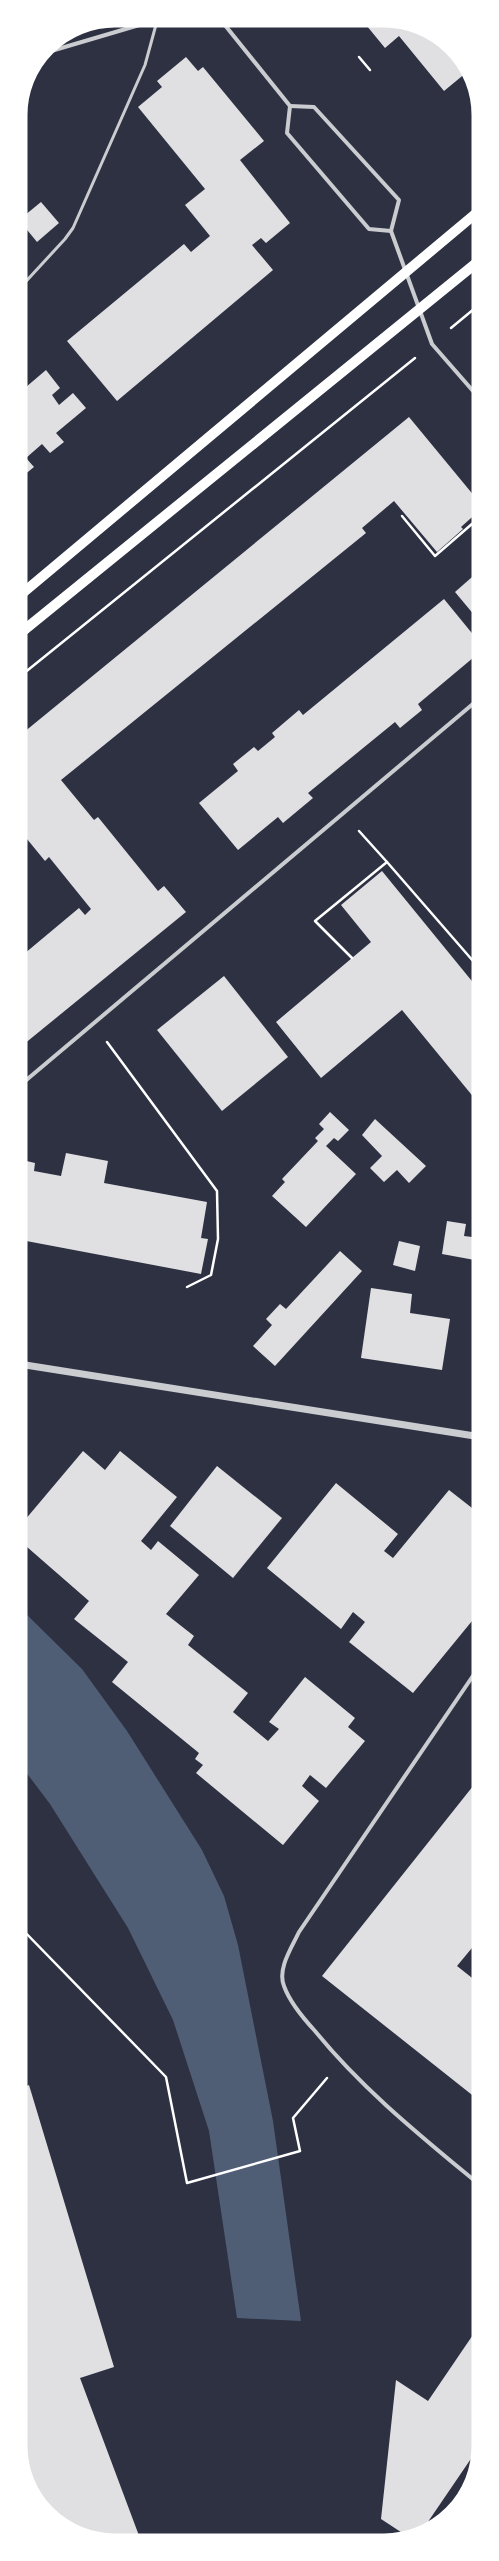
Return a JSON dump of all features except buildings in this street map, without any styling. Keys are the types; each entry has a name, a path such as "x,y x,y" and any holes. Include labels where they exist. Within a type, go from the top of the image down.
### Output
{"main road":[{"path":"25,591 474,215"},
{"path":"25,629 474,265"}],"street":[{"path":"52,51 143,25"},
{"path":"225,25 290,106 287,133 369,229 391,231"},
{"path":"290,106 314,107 399,200 391,231 407,270 432,344 474,392"},
{"path":"25,1081 474,703"},
{"path":"25,1365 474,1436"},
{"path":"474,1674 298,1932 284,1964 283,1985 296,2008 342,2064 393,2113 474,2180"}],"lane":[{"path":"25,282 65,239 79,216 145,65 156,25"}],"path":[{"path":"359,57 370,70"},
{"path":"25,672 474,309"},
{"path":"402,516 435,556 474,522"},
{"path":"343,812 474,962"},
{"path":"352,958 315,921 387,862"},
{"path":"93,1024 218,1191 218,1239 211,1275 187,1287"},
{"path":"25,1932 166,2077 187,2183 300,2151 293,2118 342,2064"}],"water":[{"path":"25,1613 82,1669 127,1731 202,1850 224,1896 238,1945 273,2121 301,2321 237,2318 209,2131 173,2020 128,1928 50,1804 25,1771"}]}
